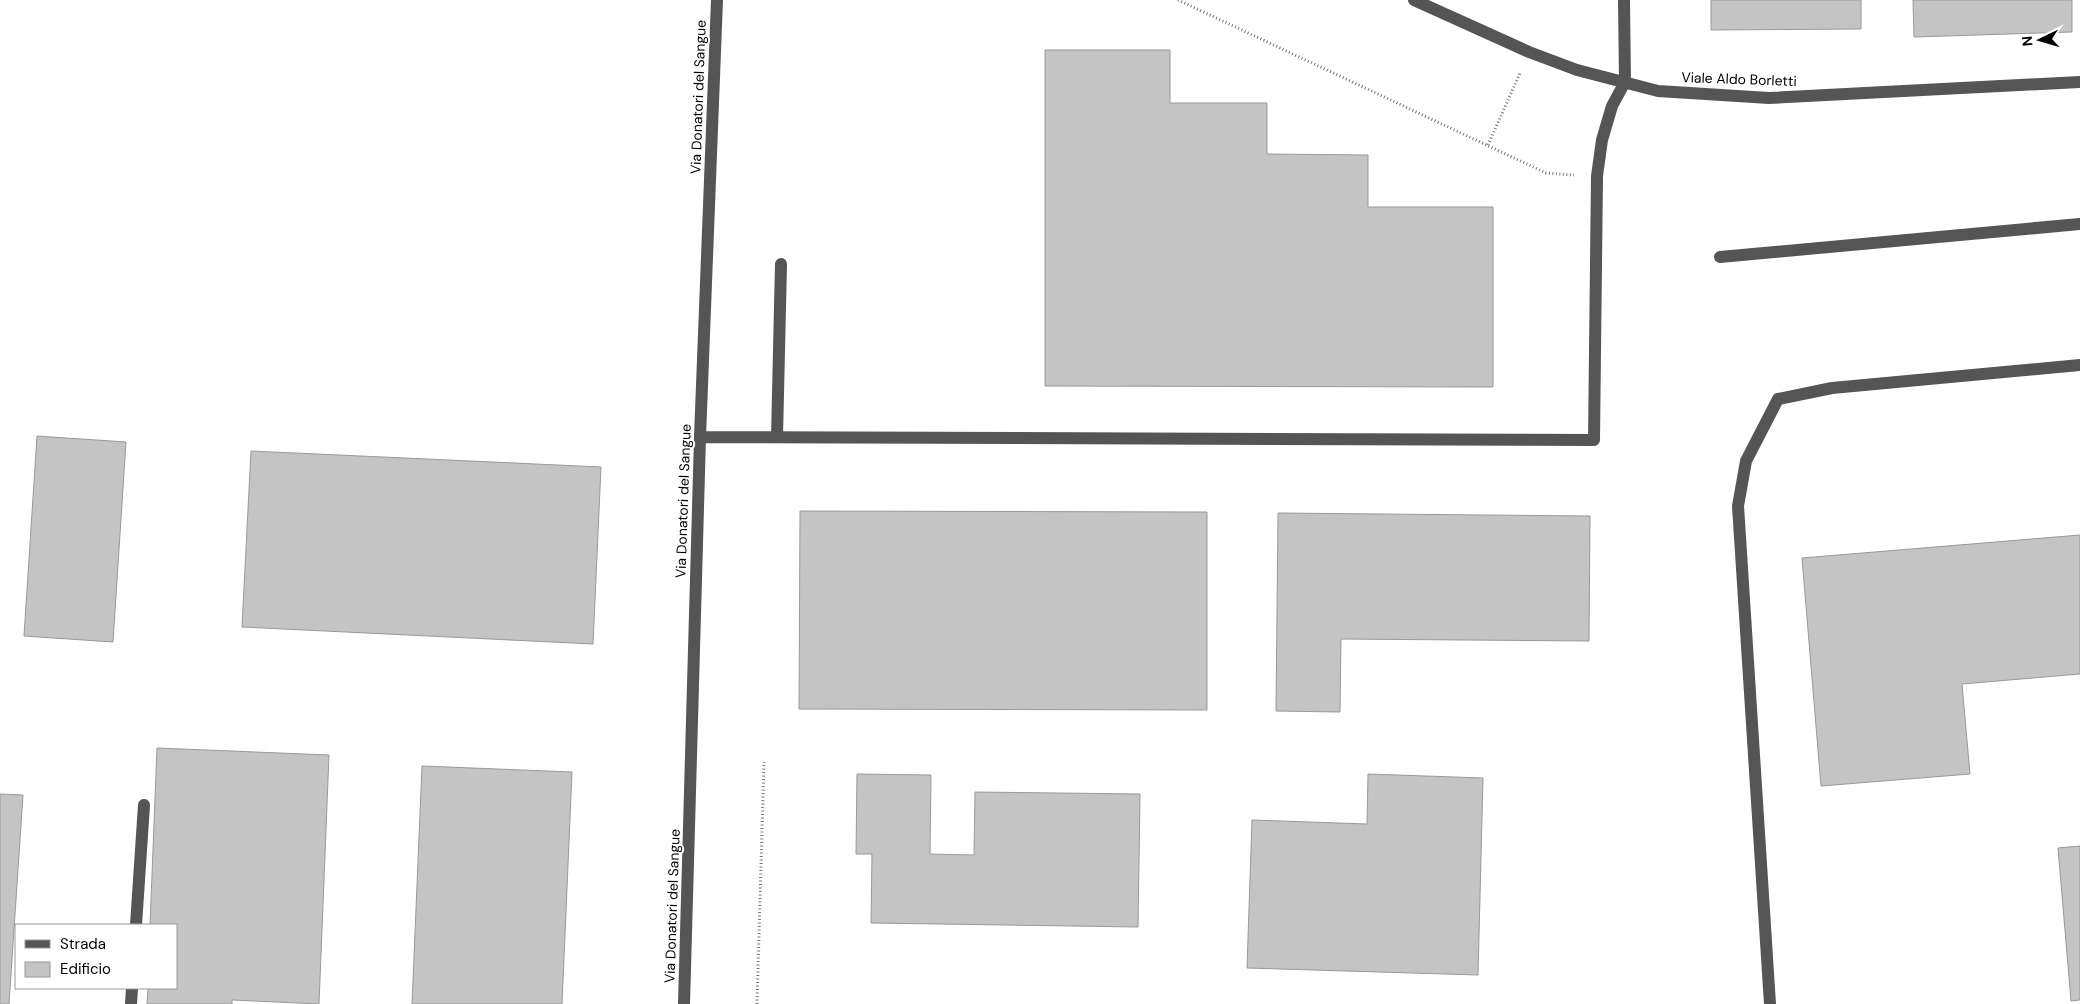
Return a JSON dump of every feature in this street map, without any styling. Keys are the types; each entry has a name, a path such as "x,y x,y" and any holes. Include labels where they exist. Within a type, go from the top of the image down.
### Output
{"street":[{"name":"Via Donatori del Sangue","path":"684,1004 700,437 716,0"},
{"name":"Viale Aldo Borletti","path":"1414,0 1529,52 1576,70 1658,91 1769,98 2080,82"},
{"path":"700,437 1594,440 1597,176 1602,140 1612,106 1625,82 1624,0"},
{"path":"1720,257 2080,224"},
{"path":"776,438 781,264"},
{"path":"1770,1004 1738,506 1746,461 1778,399 1832,388 2080,365"},
{"path":"136,924 144,805"},
{"path":"131,1004 132,989"}],"path":[{"path":"1178,0 1546,173 1597,176"},
{"path":"1488,145 1529,52"},
{"path":"757,1004 764,762"}],"building":[{"path":"1711,0 1861,0 1861,29 1711,30"},
{"path":"1913,0 2072,0 2072,32 1914,37"},
{"path":"1045,50 1170,50 1170,103 1267,103 1267,154 1368,155 1368,207 1493,207 1493,387 1045,386"},
{"path":"37,436 126,442 113,642 24,636"},
{"path":"251,451 601,467 593,644 242,627"},
{"path":"800,511 1207,512 1207,710 799,709"},
{"path":"1278,513 1590,516 1589,641 1341,639 1340,712 1276,711"},
{"path":"2080,535 2080,674 1962,684 1970,774 1821,786 1802,558"},
{"path":"157,748 329,755 319,1004 232,1000 232,1004 147,1004 148,989 178,989 178,924 150,924"},
{"path":"422,766 572,772 562,1004 412,1004"},
{"path":"857,774 931,775 930,854 974,855 975,792 1140,794 1138,927 871,923 872,854 856,854"},
{"path":"1368,774 1483,778 1478,975 1247,968 1252,820 1367,824"},
{"path":"0,794 23,795 9,1004 0,1004"},
{"path":"2080,846 2080,1000 2071,1001 2058,848"}]}
